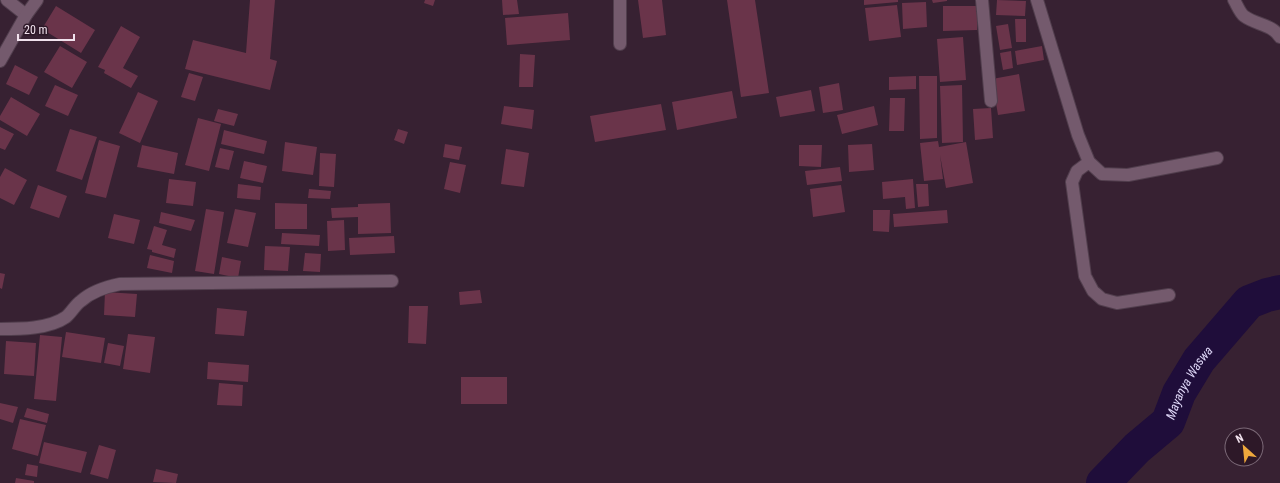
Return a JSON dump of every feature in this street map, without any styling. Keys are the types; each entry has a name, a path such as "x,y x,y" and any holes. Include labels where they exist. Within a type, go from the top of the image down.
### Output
{"street":[{"path":"6,0 26,15"},
{"path":"0,61 26,15 37,0"},
{"path":"620,0 620,44"},
{"path":"982,0 991,101"},
{"path":"1037,0 1078,135 1089,162 1102,174 1128,175 1217,158"},
{"path":"1234,0 1243,16 1270,27 1277,31 1280,37"},
{"path":"1089,162 1077,171 1072,182 1085,276 1093,291 1102,299 1117,303 1169,295"},
{"path":"0,329 23,329 54,323 66,316 81,300 93,292 120,284 392,281"}],"building":[{"path":"250,0 275,0 270,59 277,61 270,90 185,69 193,40 246,53"},
{"path":"425,0 435,0 433,6 424,3"},
{"path":"502,0 517,0 519,14 503,15"},
{"path":"638,0 662,0 666,35 643,38"},
{"path":"727,0 755,0 769,93 741,97"},
{"path":"864,0 898,0 898,2 864,5"},
{"path":"932,0 947,0 947,1 933,3"},
{"path":"997,0 1026,1 1025,16 996,15"},
{"path":"926,2 927,27 903,29 902,3"},
{"path":"897,5 901,37 869,41 865,8"},
{"path":"56,6 95,30 81,53 42,29"},
{"path":"943,6 977,6 977,30 943,31"},
{"path":"568,13 570,40 507,45 505,18"},
{"path":"1015,19 1026,19 1026,42 1016,42"},
{"path":"1008,24 1012,48 1000,50 996,26"},
{"path":"121,26 140,37 123,68 138,76 131,88 104,73 105,70 98,67"},
{"path":"963,37 966,80 940,82 937,39"},
{"path":"60,46 87,62 72,88 44,72"},
{"path":"1042,46 1044,60 1017,65 1015,51"},
{"path":"1011,51 1013,68 1003,70 1000,53"},
{"path":"520,54 535,55 533,87 519,87"},
{"path":"15,65 38,77 29,95 6,84"},
{"path":"189,73 203,77 195,101 181,97"},
{"path":"1019,74 1025,111 998,115 992,79"},
{"path":"916,76 916,89 889,90 889,77"},
{"path":"919,76 937,76 937,138 920,139"},
{"path":"839,83 843,110 823,113 819,87"},
{"path":"55,85 78,95 68,116 45,106"},
{"path":"962,85 963,142 942,143 940,86"},
{"path":"811,90 815,111 780,117 776,97"},
{"path":"732,91 737,118 677,130 672,102"},
{"path":"138,92 158,101 140,143 119,133"},
{"path":"11,97 40,114 27,136 0,120 0,116"},
{"path":"890,98 905,98 904,131 889,131"},
{"path":"661,104 666,130 595,142 590,116"},
{"path":"504,106 534,110 532,129 501,124"},
{"path":"874,106 878,125 842,134 837,115"},
{"path":"991,108 993,138 975,140 973,109"},
{"path":"218,109 238,114 234,126 214,121"},
{"path":"198,118 221,124 209,171 185,165"},
{"path":"0,127 14,134 5,150 0,148"},
{"path":"70,129 97,137 82,180 56,171"},
{"path":"398,129 408,132 404,144 394,140"},
{"path":"224,130 267,141 264,154 221,144"},
{"path":"99,140 120,146 106,198 85,193"},
{"path":"938,141 939,147 966,142 973,183 946,188 940,155 943,179 924,181 920,143"},
{"path":"285,142 317,147 313,175 282,171"},
{"path":"445,144 462,147 459,160 443,157"},
{"path":"872,144 874,170 849,172 848,145"},
{"path":"142,145 178,153 174,174 137,167"},
{"path":"799,145 822,145 821,167 799,166"},
{"path":"220,148 234,151 229,170 215,167"},
{"path":"506,149 529,153 524,187 501,184"},
{"path":"320,153 336,154 334,187 319,186"},
{"path":"244,161 267,166 263,183 240,178"},
{"path":"450,162 466,165 460,193 444,189"},
{"path":"840,167 842,181 807,185 805,171"},
{"path":"5,168 27,180 14,205 0,198 0,177"},
{"path":"169,179 196,182 193,206 166,203"},
{"path":"913,179 915,208 906,209 905,197 883,199 882,182"},
{"path":"238,184 261,187 260,200 237,198"},
{"path":"916,184 928,184 929,206 918,207"},
{"path":"38,185 67,196 59,218 30,208"},
{"path":"841,185 845,212 813,217 810,189"},
{"path":"309,189 331,191 330,199 308,198"},
{"path":"275,203 307,204 307,229 275,229"},
{"path":"390,203 391,233 358,234 358,217 332,218 331,208 358,207 358,204"},
{"path":"206,209 224,212 214,274 195,271"},
{"path":"235,209 256,213 248,247 227,243"},
{"path":"873,210 890,210 889,232 873,231"},
{"path":"947,210 948,223 894,227 893,214"},
{"path":"161,212 195,220 191,231 159,223"},
{"path":"114,214 140,220 134,244 108,238"},
{"path":"344,220 345,250 328,251 327,221"},
{"path":"154,226 167,230 162,245 176,249 174,258 152,252 152,250 147,249"},
{"path":"282,233 320,235 319,246 281,244"},
{"path":"394,236 395,253 350,255 349,238"},
{"path":"265,246 290,247 288,271 264,270"},
{"path":"305,253 321,254 320,272 303,271"},
{"path":"150,255 174,261 172,273 147,268"},
{"path":"222,257 241,261 238,278 219,274"},
{"path":"0,273 5,274 2,289 0,288"},
{"path":"480,290 482,303 460,305 459,292"},
{"path":"105,292 137,294 135,317 104,315"},
{"path":"409,306 428,306 426,344 408,343"},
{"path":"217,308 247,311 244,336 215,334"},
{"path":"66,332 105,338 101,363 62,357"},
{"path":"128,334 155,337 150,373 123,369"},
{"path":"40,335 62,337 56,401 34,399"},
{"path":"6,341 36,343 34,376 4,374"},
{"path":"108,343 124,346 120,366 104,363"},
{"path":"208,362 249,365 248,382 207,379"},
{"path":"461,377 507,377 507,404 461,404"},
{"path":"219,383 243,385 242,406 217,405"},
{"path":"0,403 18,407 13,423 0,419"},
{"path":"27,408 49,414 47,423 24,417"},
{"path":"20,419 46,425 38,456 12,449"},
{"path":"44,442 87,452 81,473 39,463"},
{"path":"99,445 116,450 108,479 90,474"},
{"path":"27,464 38,466 37,477 25,475"},
{"path":"156,469 178,474 176,483 153,482"},
{"path":"16,478 34,481 34,483 15,483"}],"waterway":[{"name":"Mayanya Waswa","path":"1103,483 1137,448 1168,422 1179,393 1199,360 1249,302 1280,292"}]}
